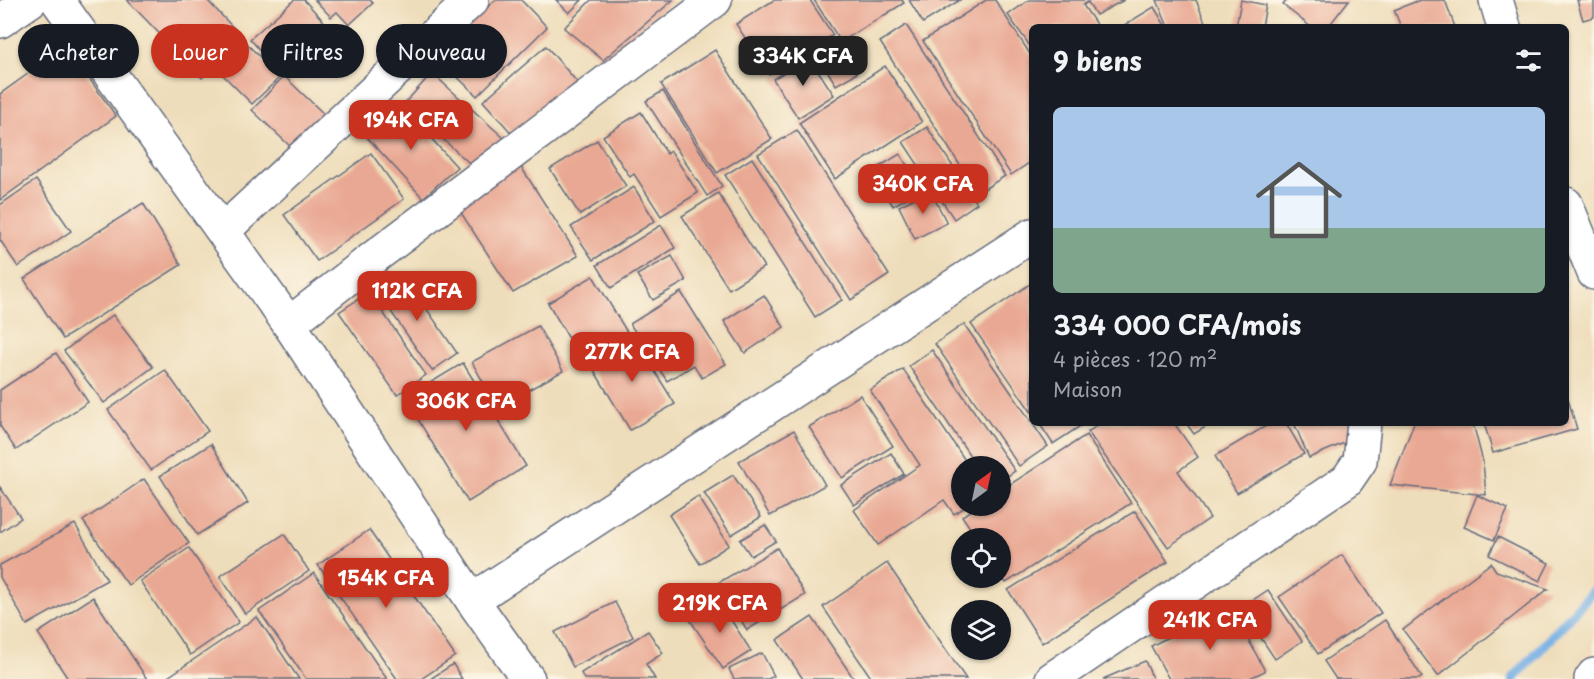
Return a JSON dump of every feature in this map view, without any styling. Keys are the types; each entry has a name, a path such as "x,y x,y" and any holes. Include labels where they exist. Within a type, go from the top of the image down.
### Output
{"street":[{"path":"0,21 31,0"},
{"path":"57,0 224,230 472,600 528,679"},
{"path":"224,230 471,0"},
{"path":"289,324 715,0"},
{"path":"1496,0 1503,24"},
{"path":"1569,211 1594,273"},
{"path":"472,600 1029,237"},
{"path":"1052,679 1347,480 1360,461 1364,426"},
{"path":"1591,679 1594,675"}],"building":[{"path":"127,0 209,0 230,24 151,24"},
{"path":"294,0 304,0 326,24 267,24"},
{"path":"315,0 370,0 373,3 350,24 337,12 331,17"},
{"path":"495,0 521,0 547,27 507,66 507,24 471,24"},
{"path":"556,0 582,0 569,13"},
{"path":"591,0 673,0 603,60 564,28"},
{"path":"774,0 810,0 833,35 769,75 736,24"},
{"path":"814,0 902,0 904,3 841,42"},
{"path":"909,0 960,0 923,23"},
{"path":"986,0 995,0 1029,52 1029,163 1011,175 923,41"},
{"path":"1029,0 1124,0 1096,15 1088,2 1083,5 1096,24 1029,24 1029,45 1008,15"},
{"path":"1157,0 1196,0 1206,24 1167,24"},
{"path":"1241,0 1266,5 1263,24 1237,24"},
{"path":"1287,0 1349,0 1330,24 1307,24 1283,5"},
{"path":"1420,0 1445,0 1454,24 1400,24 1394,10"},
{"path":"1577,0 1594,0 1594,17 1583,20"},
{"path":"1154,7 1164,24 1126,24"},
{"path":"906,25 1005,176 978,193 880,42"},
{"path":"261,29 261,51 250,39"},
{"path":"838,42 857,73 836,85 817,54"},
{"path":"249,46 261,58 261,78 279,78 252,104 226,78 249,78"},
{"path":"546,46 577,82 515,137 483,101"},
{"path":"715,50 772,139 717,173 661,84"},
{"path":"809,57 834,95 798,118 773,79"},
{"path":"885,66 922,122 835,179 799,123"},
{"path":"22,78 89,78 116,116 0,200 0,94"},
{"path":"282,78 286,78 327,117 295,151 252,110"},
{"path":"427,78 438,78 505,139 477,170 404,104"},
{"path":"459,78 495,78 477,96"},
{"path":"663,91 722,186 707,196 646,101"},
{"path":"400,104 457,167 423,198 365,135"},
{"path":"641,112 667,154 671,151 698,193 661,216 634,174 630,177 603,136"},
{"path":"927,127 977,203 954,219 903,142"},
{"path":"797,130 889,275 851,300 758,154"},
{"path":"597,140 626,186 580,215 550,169"},
{"path":"371,153 404,199 317,261 284,215"},
{"path":"900,154 922,189 893,206 872,171"},
{"path":"752,158 842,300 815,317 725,175"},
{"path":"518,162 578,256 513,293 456,205"},
{"path":"36,180 71,231 18,267 0,240 0,205"},
{"path":"634,187 655,221 593,260 571,227"},
{"path":"930,190 947,223 915,239 899,206"},
{"path":"718,193 764,267 729,289 682,216"},
{"path":"143,203 181,265 63,339 24,279"},
{"path":"661,225 675,248 611,288 597,265"},
{"path":"672,256 686,281 653,300 637,275"},
{"path":"402,273 457,353 432,371 376,290"},
{"path":"593,276 627,332 581,359 548,303"},
{"path":"1029,285 1029,409 971,324"},
{"path":"369,292 426,375 397,395 339,312"},
{"path":"681,292 726,364 702,378 694,365 667,381 630,324"},
{"path":"764,295 784,327 745,353 724,321"},
{"path":"113,315 153,367 104,403 64,351"},
{"path":"964,324 1029,418 1029,426 1034,426 1048,446 1019,466 935,344"},
{"path":"538,326 563,371 497,407 472,362"},
{"path":"633,336 675,404 630,430 589,362"},
{"path":"932,350 1005,456 970,456 909,366"},
{"path":"56,353 88,402 16,450 0,426 0,390"},
{"path":"463,363 526,466 468,502 405,398"},
{"path":"903,369 962,456 951,456 951,510 944,500 878,545 854,510 920,465 870,390"},
{"path":"165,370 208,431 151,470 108,410"},
{"path":"860,395 893,446 842,478 809,427"},
{"path":"1569,403 1577,429 1493,453 1485,426 1569,426"},
{"path":"1041,426 1080,426 1053,444"},
{"path":"1097,426 1176,426 1198,457 1178,471 1210,518 1168,547 1088,432"},
{"path":"1188,426 1207,426 1194,434"},
{"path":"1266,426 1288,426 1304,454 1237,493 1215,456"},
{"path":"1295,426 1350,426 1356,438 1309,458"},
{"path":"1413,426 1474,426 1483,462 1486,495 1390,485"},
{"path":"794,430 825,485 770,516 739,461"},
{"path":"1086,435 1131,503 1011,580 1011,528 970,528 962,516 1011,516 1011,484"},
{"path":"211,444 248,503 197,535 160,476"},
{"path":"891,453 904,474 854,505 841,485"},
{"path":"733,475 761,517 731,535 704,493"},
{"path":"144,479 189,543 128,585 83,521"},
{"path":"0,487 21,518 0,532"},
{"path":"1477,495 1508,509 1494,540 1464,527"},
{"path":"698,496 729,545 700,564 669,515"},
{"path":"1135,511 1168,562 1042,643 1008,590"},
{"path":"75,524 107,580 27,625 0,577 0,565"},
{"path":"765,525 776,541 751,556 740,540"},
{"path":"369,530 455,656 421,679 397,679 318,565"},
{"path":"284,534 309,571 245,614 220,576"},
{"path":"1498,537 1549,563 1540,581 1489,555"},
{"path":"189,548 239,622 190,655 140,581"},
{"path":"777,548 805,595 747,630 718,583"},
{"path":"1342,555 1381,613 1318,654 1279,597"},
{"path":"887,563 966,679 872,679 823,607"},
{"path":"1491,563 1496,571 1548,589 1438,676 1403,630"},
{"path":"314,573 387,679 306,679 259,611"},
{"path":"1268,590 1302,641 1275,659 1241,608"},
{"path":"93,597 147,679 68,679 38,633"},
{"path":"717,598 751,651 723,669 688,617"},
{"path":"615,602 633,637 573,667 555,632"},
{"path":"1230,605 1265,671 1248,679 1169,679 1151,646"},
{"path":"257,617 299,679 165,679"},
{"path":"812,617 854,679 803,679 777,640"},
{"path":"1385,620 1422,677 1419,679 1336,679 1324,661"},
{"path":"648,631 663,653 646,664 655,679 584,679 581,673"},
{"path":"762,653 774,676 768,679 734,679 729,669"},
{"path":"1145,661 1153,679 1103,679"},
{"path":"453,664 462,679 430,679"}],"waterway":[{"path":"1513,679 1594,590"}]}
